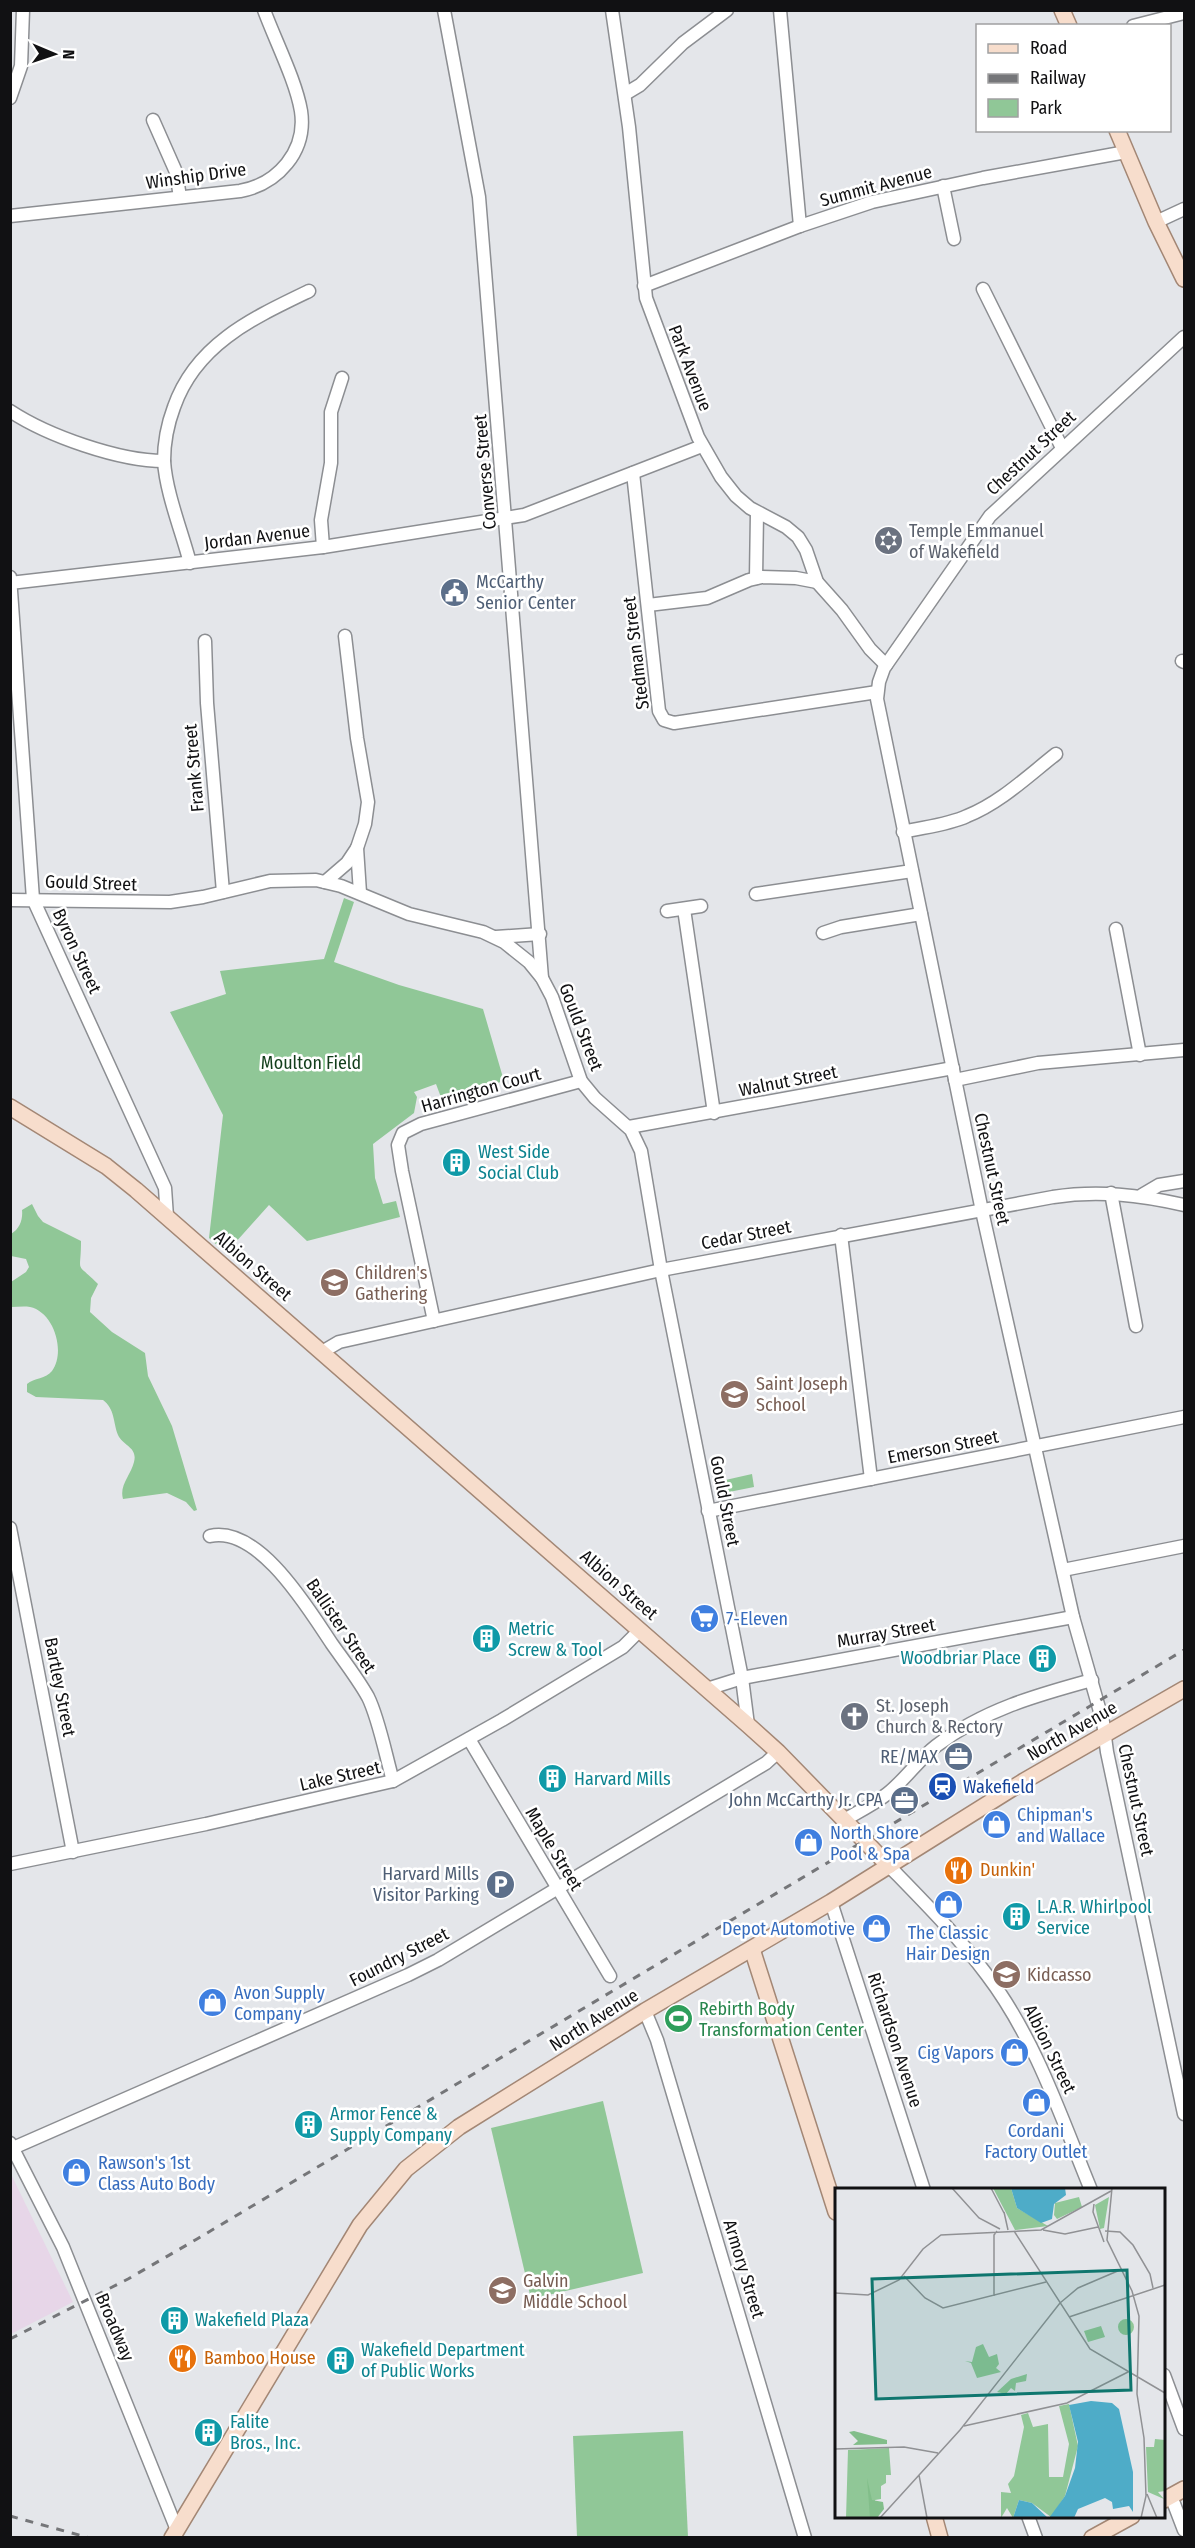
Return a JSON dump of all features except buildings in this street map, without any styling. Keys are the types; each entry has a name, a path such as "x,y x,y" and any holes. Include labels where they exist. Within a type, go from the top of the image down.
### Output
{"main road":[{"path":"1062,10 1068,24"},
{"path":"1118,132 1156,222 1185,279"},
{"name":"Albion Street","path":"10,1107 106,1166 167,1217 778,1752 888,1866"},
{"name":"North Avenue","path":"174,2534 357,2229 389,2188 419,2158 459,2127 645,2012 831,1902 1024,1781 1185,1689"},
{"path":"752,1949 835,2206"},
{"path":"934,2518 940,2538"},
{"path":"1092,2538 1130,2518"}],"street":[{"path":"10,98 21,66 23,10"},
{"name":"Winship Drive","path":"10,216 240,191 263,184 282,171 295,151 301,128 299,105 264,10"},
{"name":"Converse Street","path":"444,10 479,197 507,517 542,978"},
{"name":"Park Avenue","path":"612,10 625,94 644,286 652,317 702,446 730,490 758,513 786,527 798,537 806,550 817,582 842,610 870,649 886,665"},
{"path":"625,94 640,85 683,43 727,10"},
{"path":"780,10 800,226"},
{"path":"1141,24 1185,13"},
{"path":"153,120 176,172 180,197"},
{"name":"Summit Avenue","path":"644,286 800,226 872,202 943,186 1126,152"},
{"path":"943,186 954,239"},
{"path":"1156,222 1185,209"},
{"path":"983,289 1062,448"},
{"path":"190,563 165,461 171,414 185,381 208,350 237,328 309,291"},
{"name":"Chestnut Street","path":"1185,337 999,506 982,526 886,665 877,692 879,720 982,1211 1073,1617 1103,1722 1104,1736 1185,2114"},
{"path":"323,547 321,520 331,464 332,407 342,378"},
{"path":"10,411 39,426 100,450 144,460 165,461"},
{"name":"Jordan Avenue","path":"11,583 323,547 527,514 702,446"},
{"name":"Stedman Street","path":"633,474 659,711 667,721 674,723 877,692"},
{"path":"756,578 758,513"},
{"name":"Byron Street","path":"10,576 33,899 164,1186 167,1217"},
{"path":"648,605 707,598 756,578 796,578 817,582"},
{"path":"325,882 347,863 357,848 365,824 368,802 357,738 345,636"},
{"name":"Frank Street","path":"205,641 207,703 223,892"},
{"path":"903,832 960,819 974,813 999,798 1056,754"},
{"path":"357,848 360,893"},
{"path":"756,894 912,871"},
{"name":"Gould Street","path":"10,900 160,903 192,899 276,880 325,882 360,893 403,912 470,928 495,937 522,956 542,978 552,998 581,1081 595,1098 629,1127 635,1135 642,1158 661,1270 742,1678 748,1725"},
{"path":"667,911 701,906"},
{"path":"684,909 714,1113"},
{"path":"823,933 841,927 921,914"},
{"path":"1116,929 1140,1055"},
{"path":"495,937 540,934"},
{"name":"Walnut Street","path":"629,1127 954,1074 1029,1064 1185,1050"},
{"name":"Harrington Court","path":"434,1321 398,1145 403,1133 421,1124 581,1081"},
{"path":"1142,1195 1159,1185 1185,1181"},
{"path":"1111,1193 1136,1326"},
{"name":"Cedar Street","path":"322,1352 339,1342 661,1270 841,1235 1063,1196 1111,1193 1142,1195 1185,1205"},
{"path":"841,1235 872,1479"},
{"name":"Emerson Street","path":"708,1511 1185,1417"},
{"name":"Bartley Street","path":"10,1528 73,1852"},
{"name":"Ballister Street","path":"210,1536 222,1535 242,1541 278,1568 291,1584 368,1697 393,1782"},
{"path":"1062,1570 1185,1546"},
{"name":"Murray Street","path":"707,1689 742,1678 1073,1617"},
{"name":"Lake Street","path":"10,1864 393,1782 623,1647 640,1630"},
{"path":"844,1820 888,1793 920,1759 952,1735 978,1720 1024,1699 1092,1680"},
{"name":"Maple Street","path":"469,1739 610,1976"},
{"name":"Foundry Street","path":"12,2146 408,1975 465,1944 556,1887 766,1763 778,1752"},
{"name":"Albion Street","path":"888,1866 950,1931 987,1975 1002,1997 1044,2076 1089,2188"},
{"name":"Richardson Avenue","path":"831,1902 923,2188"},
{"name":"Armory Street","path":"645,2012 657,2040 805,2538"},
{"name":"Broadway","path":"12,2146 63,2247 174,2534"},
{"path":"1165,2378 1185,2429"},
{"path":"1173,2495 1185,2530"},
{"path":"1028,2518 1036,2538"}],"shaded area":[{"path":"10,2172 73,2302 11,2334 10,2334"}],"green space":[{"name":"Moulton Field","path":"344,898 354,902 334,962 399,985 483,1009 504,1081 442,1100 436,1084 414,1092 417,1097 414,1113 373,1144 375,1178 383,1204 396,1201 400,1217 307,1241 269,1205 226,1253 209,1238 223,1115 170,1012 226,994 220,971 324,959"},
{"path":"32,1204 43,1222 81,1241 80,1267 98,1284 91,1298 90,1312 112,1332 145,1353 148,1376 172,1426 197,1510 194,1511 186,1502 167,1493 123,1499 124,1485 135,1457 132,1450 120,1439 112,1412 103,1400 36,1397 27,1392 27,1384 47,1376 52,1371 58,1354 55,1334 46,1316 30,1307 11,1307 11,1282 26,1272 29,1267 26,1259 11,1256 11,1234 20,1224 22,1210"},
{"path":"752,1474 754,1487 724,1493 721,1481"},
{"path":"603,2101 643,2273 531,2299 491,2128"},
{"path":"683,2431 688,2537 577,2537 573,2436"}],"railway":[{"path":"10,2339 128,2279 197,2239 1184,1650"},
{"path":"10,2516 90,2538"}],"place":[{"name":"Temple Emmanuel of Wakefield","path":"888,541"},
{"name":"McCarthy Senior Center","path":"455,592"},
{"name":"West Side Social Club","path":"457,1162"},
{"name":"Children's Gathering","path":"334,1283"},
{"name":"Saint Joseph School","path":"735,1394"},
{"name":"7-Eleven","path":"705,1619"},
{"name":"Metric Screw & Tool","path":"487,1639"},
{"name":"Woodbriar Place","path":"1042,1658"},
{"name":"St. Joseph Church & Rectory","path":"855,1716"},
{"name":"RE/MAX","path":"959,1757"},
{"name":"Harvard Mills","path":"553,1779"},
{"name":"Wakefield","path":"942,1787"},
{"name":"John McCarthy Jr. CPA","path":"904,1800"},
{"name":"Chipman's and Wallace","path":"996,1825"},
{"name":"North Shore Pool & Spa","path":"809,1843"},
{"name":"Dunkin'","path":"959,1870"},
{"name":"Harvard Mills Visitor Parking","path":"500,1884"},
{"name":"The Classic Hair Design","path":"948,1904"},
{"name":"L.A.R. Whirlpool Service","path":"1016,1917"},
{"name":"Depot Automotive","path":"876,1929"},
{"name":"Kidcasso","path":"1006,1975"},
{"name":"Avon Supply Company","path":"213,2003"},
{"name":"Rebirth Body Transformation Center","path":"678,2019"},
{"name":"Cig Vapors","path":"1015,2053"},
{"name":"Cordani Factory Outlet","path":"1036,2102"},
{"name":"Armor Fence & Supply Company","path":"309,2124"},
{"name":"Rawson's 1st Class Auto Body","path":"77,2173"},
{"name":"Galvin Middle School","path":"502,2291"},
{"name":"Wakefield Plaza","path":"174,2320"},
{"name":"Bamboo House","path":"183,2358"},
{"name":"Wakefield Department of Public Works","path":"340,2360"},
{"name":"Falite Bros., Inc.","path":"209,2432"}]}
